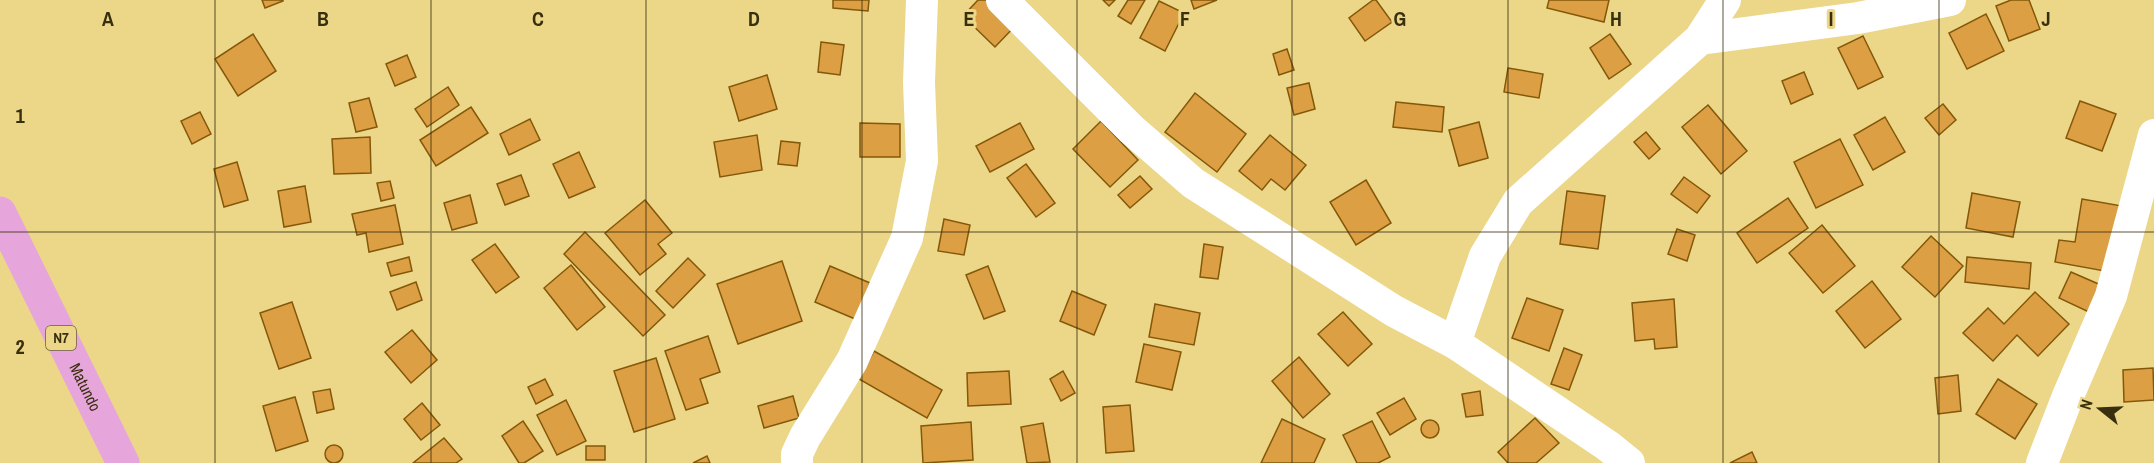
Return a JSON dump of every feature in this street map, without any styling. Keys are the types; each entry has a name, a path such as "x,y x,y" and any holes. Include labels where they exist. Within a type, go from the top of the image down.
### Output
{"main road":[{"name":"Matundo","path":"0,213 123,463"}],"street":[{"path":"797,463 797,454 805,437 852,361 907,238 922,161 919,82 922,0"},
{"path":"1002,0 1131,129 1193,183 1394,311 1455,343 1608,446 1629,463"},
{"path":"1455,343 1485,256 1518,202 1700,39 1725,0"},
{"path":"1700,39 1858,18 1950,0"},
{"path":"2042,463 2111,296 2154,135"}],"building":[{"path":"262,0 283,0 283,1 265,8"},
{"path":"833,0 869,0 868,11 833,8"},
{"path":"978,0 990,0 1016,25 995,47 963,16"},
{"path":"1103,0 1115,0 1109,6"},
{"path":"1128,0 1145,0 1131,24 1118,16"},
{"path":"1191,0 1217,0 1194,9"},
{"path":"1376,0 1392,22 1365,41 1349,18"},
{"path":"1549,0 1609,0 1604,22 1547,8"},
{"path":"2011,0 2029,0 2040,29 2009,41 1996,6"},
{"path":"1159,1 1184,13 1165,51 1140,38"},
{"path":"1986,14 2004,51 1967,69 1949,33"},
{"path":"253,34 276,71 238,96 215,59"},
{"path":"1610,34 1631,64 1609,79 1590,48"},
{"path":"1863,36 1883,77 1858,89 1838,48"},
{"path":"821,42 844,45 840,75 818,72"},
{"path":"1287,49 1294,70 1279,75 1273,54"},
{"path":"407,55 416,77 395,86 386,64"},
{"path":"1508,68 1543,74 1539,98 1504,92"},
{"path":"1804,72 1813,94 1791,104 1782,81"},
{"path":"767,75 777,109 739,121 729,87"},
{"path":"1309,83 1315,109 1294,115 1287,88"},
{"path":"448,87 459,105 427,127 415,109"},
{"path":"1195,93 1246,134 1217,172 1165,132"},
{"path":"369,98 377,127 356,132 349,103"},
{"path":"2080,101 2116,114 2102,151 2066,138"},
{"path":"1396,102 1444,107 1442,132 1393,127"},
{"path":"1943,104 1956,120 1939,135 1925,118"},
{"path":"1708,105 1747,151 1721,174 1682,127"},
{"path":"471,107 488,133 436,166 420,140"},
{"path":"200,112 211,134 192,144 181,121"},
{"path":"1885,117 1905,152 1873,170 1854,135"},
{"path":"530,119 540,140 509,155 500,134"},
{"path":"1101,121 1138,160 1110,187 1073,149"},
{"path":"1479,122 1488,158 1459,166 1449,130"},
{"path":"860,123 900,124 900,157 860,157"},
{"path":"1020,123 1034,149 990,172 976,146"},
{"path":"1646,132 1660,149 1649,159 1634,142"},
{"path":"757,135 762,170 720,177 714,142"},
{"path":"1270,135 1306,165 1285,190 1271,179 1262,190 1239,171"},
{"path":"370,137 371,173 334,174 332,139"},
{"path":"1840,139 1863,185 1816,208 1794,162"},
{"path":"781,141 800,143 797,166 778,164"},
{"path":"579,152 595,187 569,198 553,164"},
{"path":"237,162 248,200 224,207 214,169"},
{"path":"1026,164 1055,203 1036,217 1007,178"},
{"path":"521,175 529,196 505,205 497,184"},
{"path":"1140,176 1152,189 1130,208 1118,195"},
{"path":"1684,177 1710,196 1697,213 1671,194"},
{"path":"1366,180 1391,223 1356,245 1330,202"},
{"path":"390,181 394,198 381,201 377,183"},
{"path":"305,186 311,222 284,227 278,191"},
{"path":"1567,191 1605,196 1598,249 1560,244"},
{"path":"1972,193 2020,202 2013,237 1966,228"},
{"path":"470,195 477,223 452,230 444,203"},
{"path":"1788,198 1808,228 1757,263 1737,233"},
{"path":"2082,199 2122,206 2110,272 2055,262 2059,240 2075,242"},
{"path":"645,200 672,233 658,244 666,254 640,275 605,233"},
{"path":"395,205 403,244 369,252 366,233 357,235 352,214"},
{"path":"944,219 970,225 964,255 938,251"},
{"path":"1822,225 1855,266 1823,293 1789,253"},
{"path":"1677,229 1695,235 1687,261 1668,254"},
{"path":"585,232 665,315 643,336 564,254"},
{"path":"1931,236 1963,266 1935,297 1902,267"},
{"path":"495,244 519,277 496,293 472,260"},
{"path":"1204,244 1223,247 1218,279 1200,277"},
{"path":"409,257 412,271 391,276 387,263"},
{"path":"1967,257 2031,263 2029,289 1965,282"},
{"path":"688,258 705,275 673,308 656,291"},
{"path":"782,261 802,321 738,344 717,284"},
{"path":"571,265 605,307 577,330 544,288"},
{"path":"830,266 870,283 855,319 815,302"},
{"path":"988,266 1005,311 984,319 966,275"},
{"path":"2071,272 2103,286 2091,313 2059,298"},
{"path":"1872,281 1901,319 1865,348 1836,311"},
{"path":"416,282 422,300 397,310 390,292"},
{"path":"1072,291 1106,305 1094,335 1060,321"},
{"path":"2035,292 2069,324 2038,356 2017,335 1993,361 1963,333 1988,308 2004,324"},
{"path":"1527,298 1563,310 1549,351 1512,338"},
{"path":"1674,299 1677,347 1655,349 1654,339 1635,341 1632,303"},
{"path":"292,302 311,358 279,369 260,313"},
{"path":"1155,304 1200,313 1194,345 1149,337"},
{"path":"1343,312 1372,344 1348,366 1318,334"},
{"path":"412,330 437,360 411,383 385,352"},
{"path":"708,336 720,372 700,379 708,403 686,410 665,351"},
{"path":"1144,344 1181,352 1172,390 1136,382"},
{"path":"1564,348 1582,355 1569,390 1551,384"},
{"path":"874,351 942,390 927,418 859,379"},
{"path":"1299,357 1330,394 1303,418 1272,381"},
{"path":"656,358 675,419 634,432 614,371"},
{"path":"2153,368 2154,400 2124,402 2123,370"},
{"path":"1009,371 1011,404 968,406 967,373"},
{"path":"1063,371 1075,393 1061,401 1050,379"},
{"path":"1958,375 1961,411 1938,414 1935,378"},
{"path":"545,379 553,395 536,404 528,387"},
{"path":"1998,379 2037,404 2015,439 1976,414"},
{"path":"330,389 334,409 317,413 313,392"},
{"path":"1480,391 1483,415 1466,417 1462,394"},
{"path":"793,396 799,418 764,428 758,406"},
{"path":"295,397 308,441 276,451 263,406"},
{"path":"1404,398 1416,419 1390,435 1377,413"},
{"path":"566,400 586,441 557,455 537,415"},
{"path":"422,403 440,425 421,440 404,419"},
{"path":"1130,405 1134,451 1106,453 1103,407"},
{"path":"1535,418 1559,443 1536,463 1508,463 1498,452"},
{"path":"1282,419 1325,439 1314,463 1261,463"},
{"path":"1430,420 1436,423 1439,429 1436,435 1430,438 1424,435 1421,429 1424,423"},
{"path":"523,421 543,451 524,463 519,463 502,436"},
{"path":"1372,421 1390,457 1378,463 1357,463 1343,435"},
{"path":"971,422 973,460 923,463 921,426"},
{"path":"1043,423 1050,462 1027,463 1021,427"},
{"path":"444,438 462,459 456,463 413,463"},
{"path":"334,445 340,448 343,454 340,460 334,463 328,460 325,454 328,448"},
{"path":"586,446 605,446 605,460 586,460"},
{"path":"1752,452 1757,463 1730,463"},
{"path":"707,456 710,463 693,463"}]}
